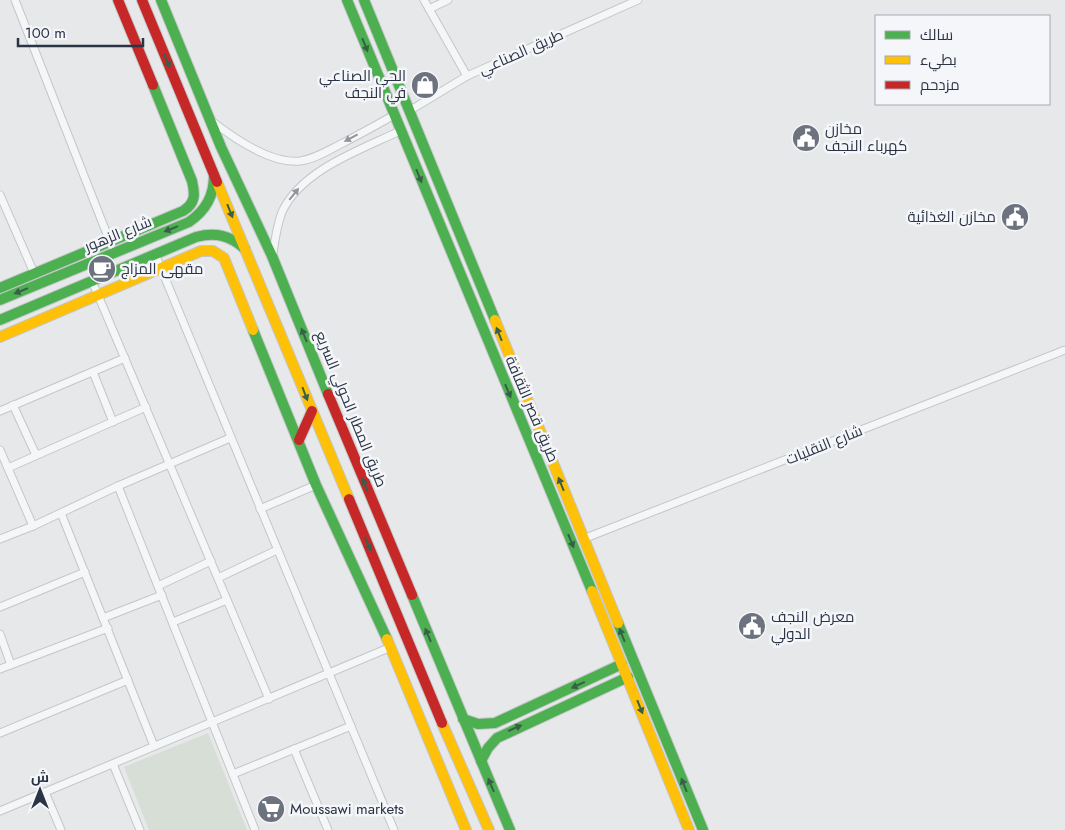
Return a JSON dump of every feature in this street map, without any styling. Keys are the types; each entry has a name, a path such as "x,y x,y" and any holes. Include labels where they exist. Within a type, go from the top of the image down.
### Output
{"main road":[{"path":"0,288 183,211 190,207 195,197 192,182 118,0"},
{"path":"142,0 438,714 489,830"},
{"name":"طريق المطار الحولي السريع","path":"161,0 210,121 272,256 510,830"},
{"name":"طريق قصر الثقافة","path":"347,0 628,677 689,830"},
{"name":"طريق قصر الثقافة","path":"364,0 703,830"},
{"path":"383,88 398,83"},
{"name":"شارع الزهور","path":"0,300 189,222 202,212 213,191 212,167"},
{"path":"0,320 199,237 213,234 228,237 240,244 245,250"},
{"path":"446,242 459,235"},
{"path":"114,240 124,248"},
{"path":"0,337 205,250 217,252 224,258 316,485 391,647 465,830"},
{"path":"78,267 79,277 90,282"},
{"path":"40,283 48,290 48,299"},
{"path":"299,440 312,411"},
{"path":"463,719 478,724 500,721 622,664"},
{"path":"421,671 426,675 433,676 442,667"},
{"path":"481,761 488,748 497,738 628,677"},
{"path":"438,714 439,708 445,703 453,703 458,707"},
{"path":"488,724 487,732 489,736 497,738"}],"street":[{"path":"14,0 114,240"},
{"path":"424,0 467,76"},
{"path":"429,9 448,0"},
{"name":"طريق الصناعي","path":"409,111 467,76 638,0"},
{"path":"210,121 235,138 258,150 280,159 299,161 319,155 394,116"},
{"path":"272,256 277,226 282,212 290,198 302,184 337,162 400,131"},
{"path":"0,195 34,273"},
{"path":"155,254 394,830"},
{"path":"90,282 98,295 269,699"},
{"name":"شارع النقليات","path":"583,539 1065,350"},
{"path":"0,410 125,358"},
{"path":"93,372 113,422"},
{"path":"13,405 36,455"},
{"path":"8,468 146,407"},
{"path":"0,539 230,438"},
{"path":"0,450 33,526"},
{"path":"260,509 316,485"},
{"path":"118,486 255,830"},
{"path":"61,512 154,746"},
{"path":"218,578 277,550"},
{"path":"158,586 211,561"},
{"path":"0,606 84,572"},
{"path":"103,618 162,596"},
{"path":"172,622 227,600"},
{"path":"0,669 108,628"},
{"path":"0,634 11,665"},
{"path":"0,811 391,647"},
{"path":"0,733 128,680"},
{"path":"233,774 351,726"},
{"path":"294,749 328,830"},
{"path":"113,764 140,830"},
{"path":"45,792 61,830"}],"shaded area":[{"path":"208,733 247,830 149,830 124,767"}],"traffic: fast":[{"path":"161,0 221,147 272,256 328,394"},
{"path":"347,0 592,591"},
{"path":"364,0 495,320"},
{"path":"0,288 183,211 190,205 194,198 192,181 153,85"},
{"path":"0,300 189,222 200,213 208,202 214,183 214,175"},
{"path":"0,320 196,237 222,236 234,241 245,249"},
{"path":"253,330 316,485 387,639"},
{"path":"412,595 510,830"},
{"path":"618,623 703,830"},
{"path":"463,719 478,724 495,723 622,664"},
{"path":"481,761 488,748 497,738 628,677"}],"traffic: slow":[{"path":"217,182 349,499"},
{"path":"0,337 201,251 213,251 224,258 253,330"},
{"path":"495,320 618,623"},
{"path":"592,591 689,830"},
{"path":"387,639 466,830"},
{"path":"442,723 489,830"}],"traffic: jam":[{"path":"118,0 153,85"},
{"path":"142,0 217,182"},
{"path":"328,394 412,595"},
{"path":"299,440 312,411"},
{"path":"349,499 442,723"}],"place":[{"name":"الحي الصناعي في النجف","path":"425,85"},
{"name":"مخازن كهرباء النجف","path":"806,138"},
{"name":"مخازن الغذائية","path":"1015,217"},
{"name":"مقهى المزاج","path":"102,269"},
{"name":"معرض النجف الدولي","path":"752,626"},
{"name":"Moussawi markets","path":"271,809"}]}
